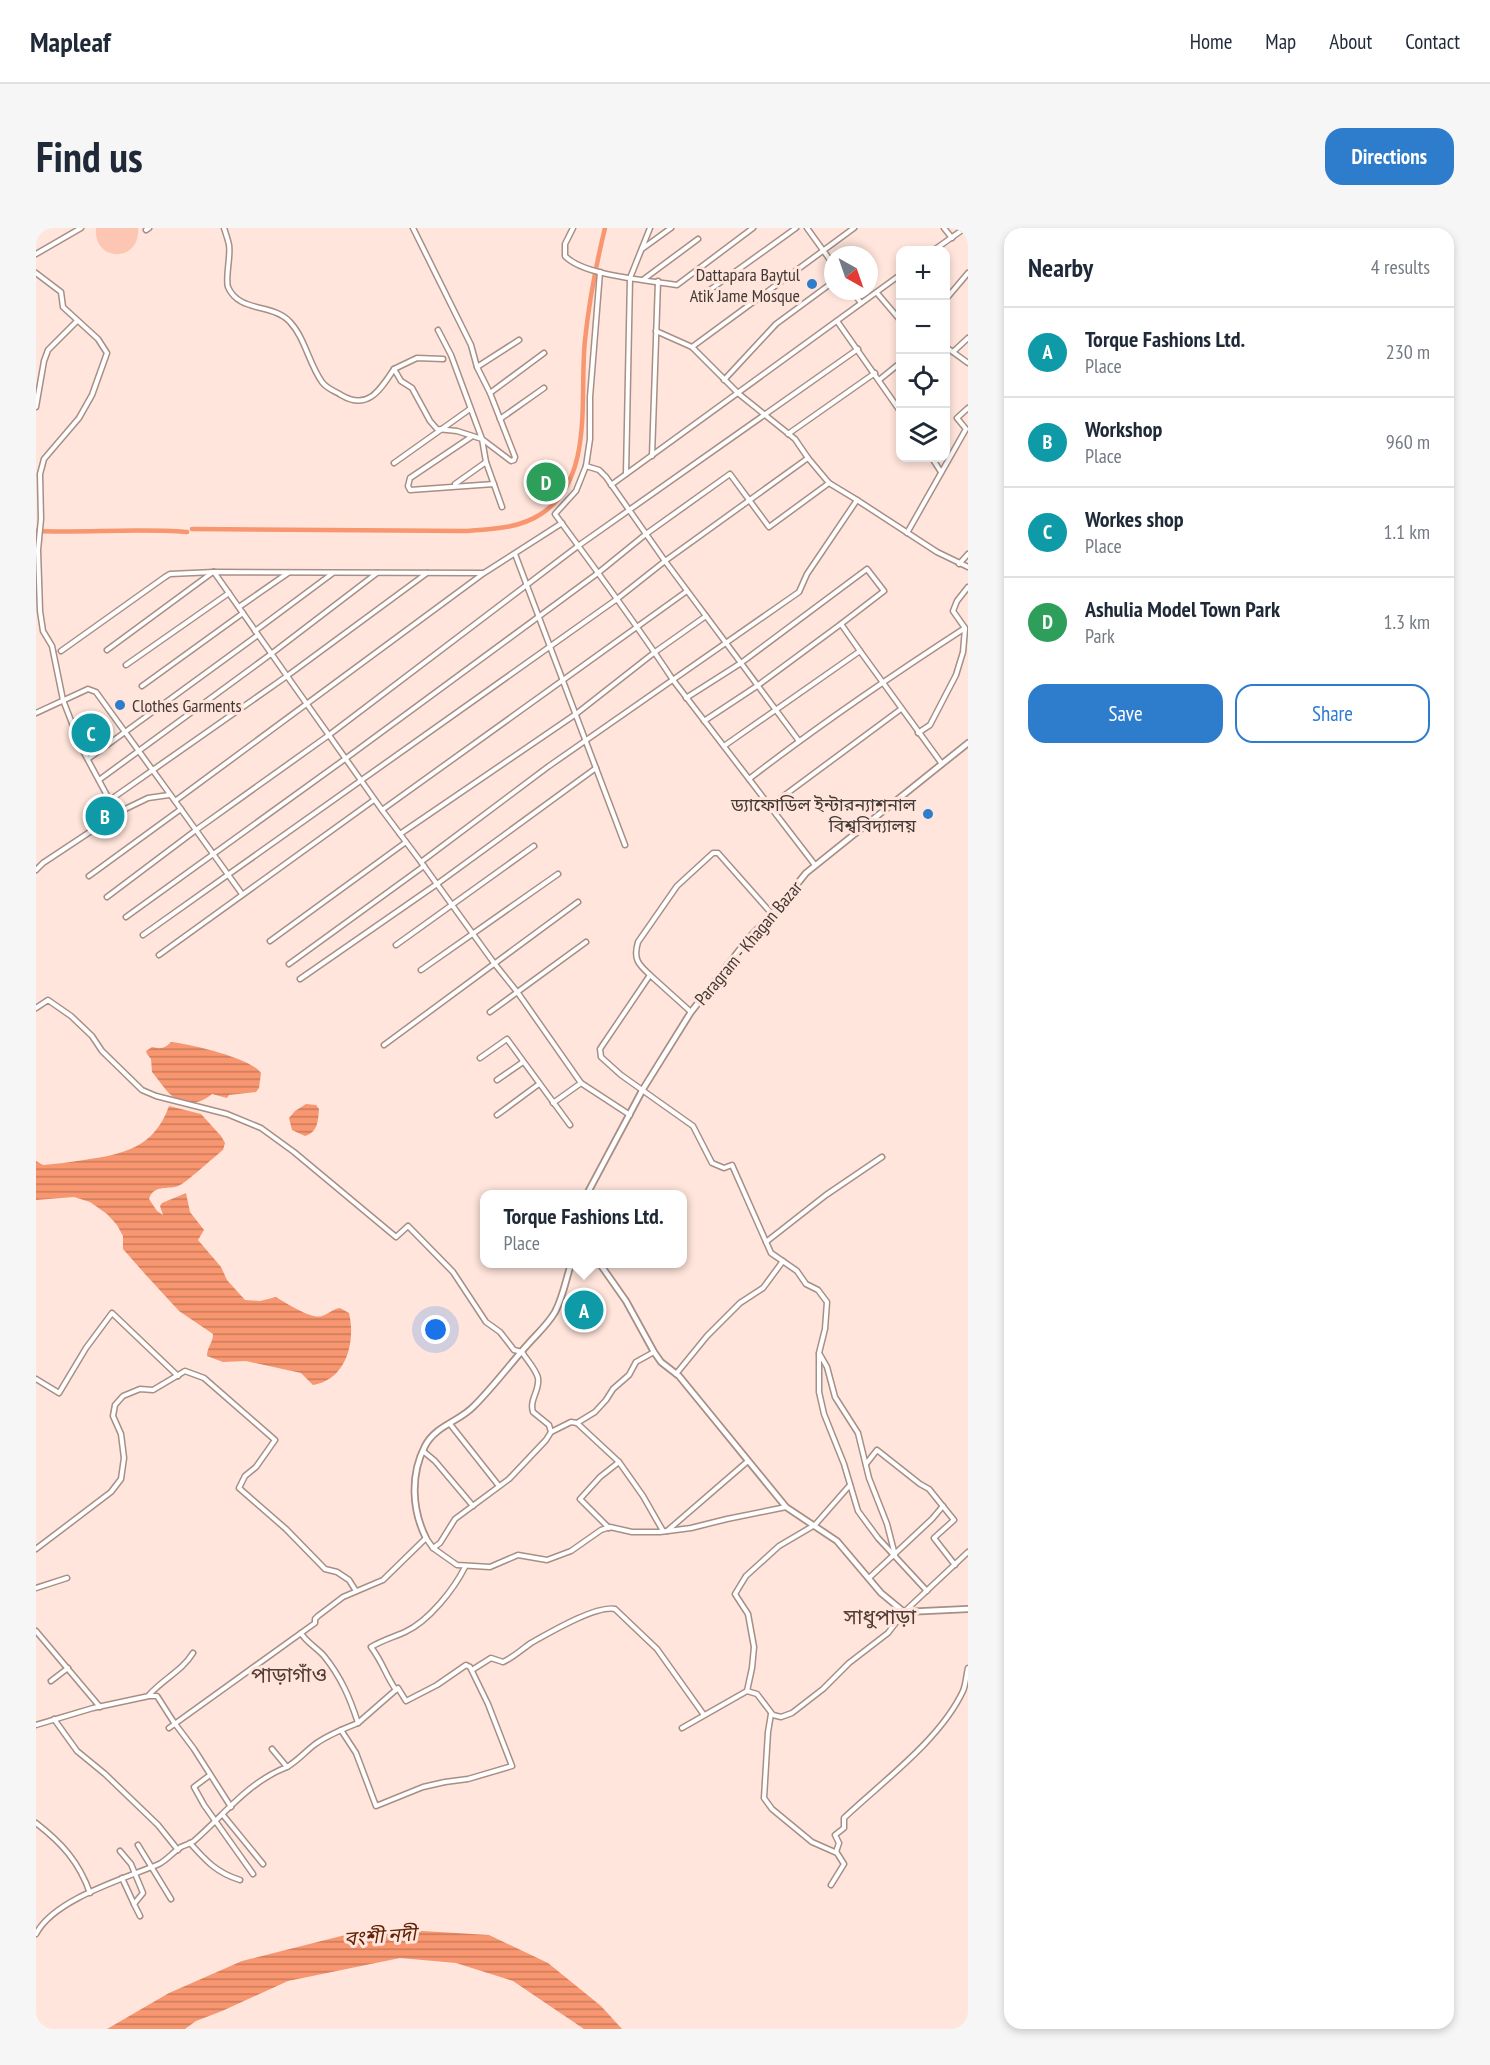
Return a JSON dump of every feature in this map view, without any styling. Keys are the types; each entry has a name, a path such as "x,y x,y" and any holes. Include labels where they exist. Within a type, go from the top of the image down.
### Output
{"street":[{"path":"36,254 81,228"},
{"path":"224,228 229,245 228,287 239,302 274,312 290,321 326,386 357,402 380,391 394,369 417,358 443,359"},
{"path":"394,369 401,381 412,388 430,421 437,429 458,431 482,439 511,461 514,460 515,457 490,393 477,367 471,345 413,228"},
{"path":"573,228 565,244 565,256 572,264 600,272 676,285 753,228"},
{"path":"626,474 630,278 650,228"},
{"path":"641,249 671,228"},
{"path":"700,297 796,228"},
{"path":"807,228 823,251"},
{"path":"692,347 854,228"},
{"path":"945,228 952,238"},
{"path":"940,246 965,228"},
{"path":"644,279 698,238"},
{"path":"600,272 590,397 590,439 586,466 576,490 555,514 686,698 816,865"},
{"path":"36,273 61,292 63,308 98,339 107,353 92,395 72,427 44,459 40,474 41,519 38,550 40,611 44,631 52,646 63,700 88,759 117,814"},
{"path":"950,293 968,273"},
{"path":"878,292 896,278"},
{"path":"652,456 658,281"},
{"path":"724,380 776,324 824,289"},
{"path":"878,295 896,316"},
{"path":"611,485 866,300"},
{"path":"36,408 48,350 77,321"},
{"path":"837,321 898,408"},
{"path":"438,330 452,355 482,439 486,462 502,507"},
{"path":"656,331 692,347 739,394 795,439 829,483 907,533 968,567"},
{"path":"953,352 968,338"},
{"path":"477,367 519,340"},
{"path":"107,897 329,735 578,546 858,349"},
{"path":"950,350 968,363"},
{"path":"490,393 544,353"},
{"path":"879,380 896,366"},
{"path":"788,434 875,374"},
{"path":"500,419 544,388"},
{"path":"907,533 966,429 957,418 968,408"},
{"path":"394,463 470,409"},
{"path":"471,437 411,478 408,486 410,490 454,485 494,484"},
{"path":"143,935 362,782 617,599 665,561 808,458"},
{"path":"454,485 486,462"},
{"path":"935,462 941,472"},
{"path":"586,466 599,470 611,485 799,741"},
{"path":"126,917 540,616 646,534 730,474 769,527 829,483"},
{"path":"289,964 586,740 799,592 807,574 856,500"},
{"path":"175,801 484,573 562,523"},
{"path":"515,554 625,845"},
{"path":"959,564 968,554"},
{"path":"686,698 741,663 867,569 884,591 757,686 704,721"},
{"path":"61,651 170,574 214,572 484,573"},
{"path":"214,572 374,800 518,993 581,1083 630,1115"},
{"path":"107,650 214,572"},
{"path":"239,607 288,572"},
{"path":"88,759 257,633 333,573"},
{"path":"99,780 377,573"},
{"path":"110,800 287,676 428,573"},
{"path":"918,733 930,725 956,675 963,652 965,628 953,611 957,601 968,587"},
{"path":"382,810 687,591"},
{"path":"126,665 229,593"},
{"path":"142,686 243,613"},
{"path":"400,834 576,714 655,652 706,616"},
{"path":"841,624 942,764"},
{"path":"749,779 881,682 965,628"},
{"path":"724,746 860,651"},
{"path":"36,713 88,690 96,692 242,894"},
{"path":"770,807 901,709"},
{"name":"Paragram - Khagan Bazar","path":"589,1190 643,1089 691,1011 748,938 772,914 806,873 968,743"},
{"path":"300,979 437,884 596,768"},
{"path":"36,870 117,814 148,798 170,795"},
{"path":"159,955 374,800"},
{"path":"89,876 181,809"},
{"path":"270,941 406,842"},
{"path":"396,945 534,846"},
{"path":"691,1011 638,964 636,950 638,942 677,886 710,855 718,853 772,914"},
{"path":"422,970 558,873"},
{"path":"384,1045 578,902"},
{"path":"490,1012 586,942"},
{"path":"650,975 600,1049 603,1061 693,1126 712,1163 724,1168 732,1165 771,1253 796,1270 806,1284 818,1290 827,1302 825,1329 819,1353 819,1392 824,1414 844,1464 858,1511 878,1538 927,1592"},
{"path":"36,1008 48,1000 71,1016 141,1090 227,1114 261,1128 294,1152 396,1237 408,1226 453,1272 486,1322 500,1332 514,1350 522,1352 537,1375 537,1390 532,1401 533,1412 549,1425 551,1432"},
{"path":"480,1058 507,1039 570,1125"},
{"path":"497,1080 523,1062"},
{"path":"553,1103 581,1083"},
{"path":"497,1115 539,1084"},
{"path":"766,1242 826,1195 882,1157"},
{"path":"676,1374 707,1336 740,1303 763,1288 783,1261"},
{"path":"569,1268 554,1314 544,1329 474,1406 450,1424 441,1427 423,1451 417,1472 415,1507 426,1539 433,1548 457,1565 490,1567 518,1556 547,1560 571,1551 601,1530 609,1528 632,1532 691,1528 786,1507"},
{"path":"603,1268 626,1301 654,1352 676,1374 786,1507 837,1541 882,1593 904,1612 968,1609"},
{"path":"36,1378 59,1393 86,1348 112,1313 178,1376"},
{"path":"577,1423 595,1412 613,1389 629,1375 636,1362 654,1352"},
{"path":"819,1353 827,1367 835,1397 858,1433 865,1465 887,1524 895,1555"},
{"path":"36,1549 111,1492 121,1479 124,1458 121,1434 113,1416 115,1405 123,1396 140,1389 153,1390 185,1371 204,1378 275,1440 238,1488 286,1528 325,1569 337,1572 349,1580 356,1591"},
{"path":"433,1548 447,1533 455,1519 516,1472 551,1432 571,1422 577,1423 619,1462 665,1531"},
{"path":"450,1424 499,1486"},
{"path":"865,1465 877,1450 929,1489 954,1520 934,1538 955,1565"},
{"path":"423,1451 435,1461 473,1506"},
{"path":"665,1531 748,1461"},
{"path":"609,1528 580,1499 600,1477 619,1462"},
{"path":"747,1691 754,1647 748,1614 735,1594 746,1576 779,1546 813,1526 850,1485"},
{"path":"869,1578 943,1506"},
{"path":"169,1728 315,1623 315,1619 335,1603 383,1580 426,1539"},
{"path":"682,1728 747,1691 757,1694 776,1717 792,1713 849,1663 888,1633 904,1612 968,1552"},
{"path":"341,1730 356,1753 376,1806 423,1787 468,1779 512,1766 488,1704 470,1666 466,1665 437,1685 406,1701 398,1688 396,1690 386,1676 383,1665 371,1647 390,1636 407,1631 422,1620 446,1598 465,1567"},
{"path":"36,1588 67,1578"},
{"path":"472,1670 491,1658 503,1662 510,1659 530,1644 594,1612 604,1608 615,1609 657,1649 704,1715"},
{"path":"36,1631 100,1707"},
{"path":"301,1633 343,1681 358,1723"},
{"path":"149,1696 157,1686 186,1664 192,1653"},
{"path":"51,1681 68,1668"},
{"path":"836,1852 839,1843 835,1835 844,1828 844,1818 901,1767 935,1731 963,1691 968,1668"},
{"path":"36,1934 40,1926 58,1910 122,1878 165,1861 190,1844 255,1784 301,1758 313,1746 358,1723 396,1690"},
{"path":"36,1725 100,1707 157,1696 231,1807"},
{"path":"771,1713 764,1798 772,1809 812,1842 836,1852 844,1864 831,1885"},
{"path":"54,1719 78,1751 158,1826 178,1850"},
{"path":"272,1749 287,1767"},
{"path":"210,1775 194,1787 204,1805 253,1874"},
{"path":"223,1815 263,1864"},
{"path":"36,1823 69,1851 90,1893"},
{"path":"190,1844 224,1875 240,1880"},
{"path":"138,1845 171,1899"},
{"path":"120,1851 131,1864 143,1893 134,1904"},
{"path":"122,1878 140,1916"}],"shaded area":[{"path":"96,228 138,228 137,239 132,248 125,253 109,253 102,248 97,239"}],"water":[{"path":"171,1042 233,1057 255,1067 261,1073 259,1088 256,1092 229,1095 227,1098 212,1094 192,1103 176,1099 152,1072 151,1059 146,1051 152,1047 164,1047"},
{"path":"306,1104 316,1105 319,1109 315,1129 305,1136 292,1130 289,1118"},
{"path":"169,1106 201,1114 225,1143 223,1150 187,1180 178,1186 157,1189 149,1199 157,1211 163,1215 160,1206 162,1203 186,1193 190,1212 204,1230 198,1240 221,1267 227,1280 245,1300 260,1301 276,1297 299,1310 318,1317 340,1308 349,1313 351,1336 346,1358 334,1376 324,1382 313,1385 301,1373 246,1361 223,1362 207,1356 213,1334 179,1311 145,1274 123,1249 123,1236 107,1214 90,1202 74,1197 36,1200 36,1161 43,1165 53,1164 99,1158 125,1151 146,1140 155,1131"},
{"name":"বংশী নদী","path":"406,1930 489,1935 548,1963 601,2006 622,2029 584,2029 513,1981 456,1963 400,1958 288,1981 196,2021 185,2029 107,2029 169,1993 242,1961 349,1934"}],"waterway":[{"path":"192,529 466,531 495,529 523,523 541,514 558,499 570,480 577,458 583,410 587,326 605,228"},
{"path":"36,531 187,532"}],"place":[{"name":"Dattapara Baytul Atik Jame Mosque","path":"812,284"},
{"name":"Ashulia Model Town Park","path":"546,482"},
{"name":"Clothes Garments","path":"120,705"},
{"name":"Workes shop","path":"91,733"},
{"name":"ড্যাফোডিল ইন্টারন্যাশনাল বিশ্ববিদ্যালয়","path":"928,814"},
{"name":"Workshop","path":"105,816"},
{"name":"Torque Fashions Ltd.","path":"584,1310"}],"district":[{"name":"সাধুপাড়া","path":"880,1616"},
{"name":"পাড়াগাঁও","path":"289,1674"}]}
